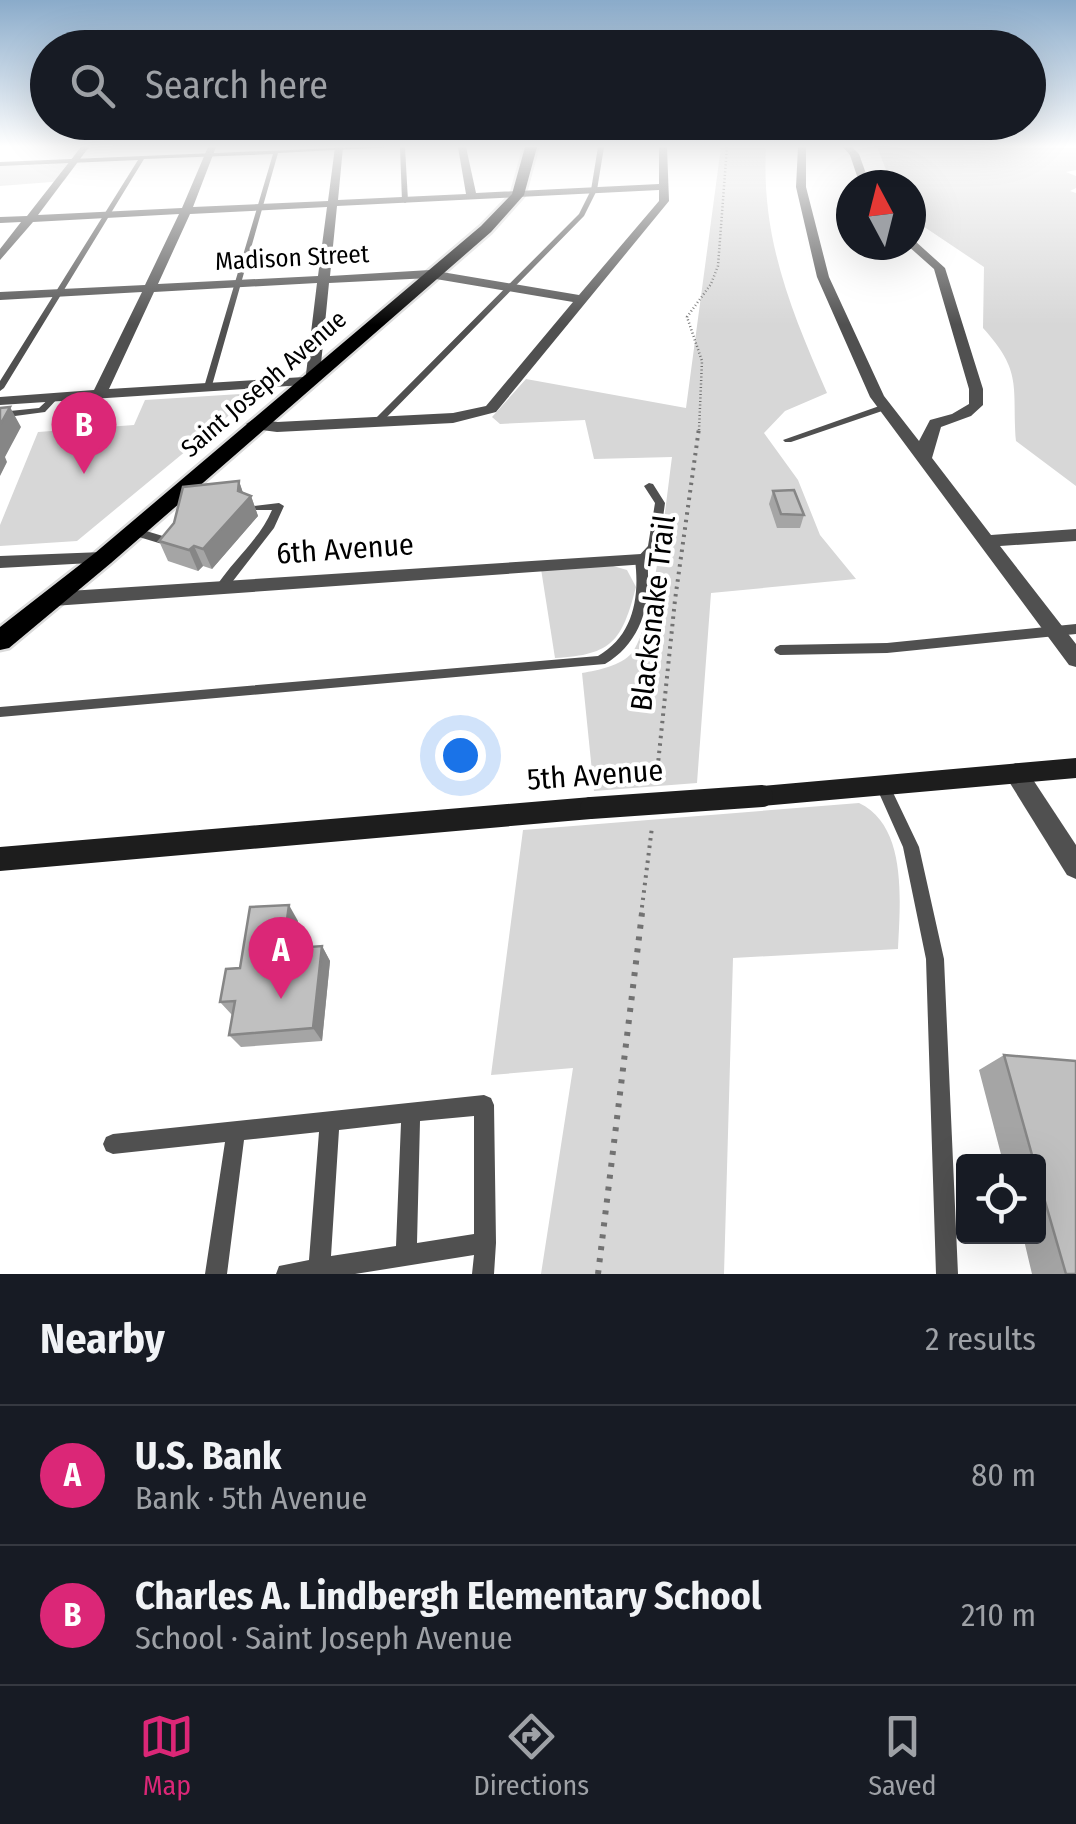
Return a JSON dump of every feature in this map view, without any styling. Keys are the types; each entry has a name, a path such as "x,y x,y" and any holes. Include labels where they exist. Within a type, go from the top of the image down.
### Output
{"main road":[{"name":"Saint Joseph Avenue","path":"0,641 102,558 506,206"}],"street":[{"path":"0,257 40,206"},
{"path":"100,394 187,206"},
{"path":"0,220 287,206"},
{"path":"0,401 308,378 332,206"},
{"path":"254,424 277,427 377,422 486,412 660,206"},
{"path":"806,206 823,277 862,370 885,408 1076,659"},
{"path":"924,460 926,434 936,421 970,411 976,405 976,389 939,268 926,256"},
{"name":"Madison Street","path":"0,296 430,274 584,300"},
{"path":"986,541 1076,536"},
{"path":"0,562 102,558"},
{"name":"6th Avenue","path":"53,598 641,560"},
{"name":"5th Avenue","path":"0,858 1076,768"},
{"path":"1016,772 1076,868"}],"lane":[{"path":"0,388 112,206"},
{"path":"377,422 582,215 586,206"},
{"path":"208,387 258,208"},
{"path":"0,415 42,410 54,397"},
{"path":"788,440 885,408"},
{"path":"0,712 591,664 615,654 636,622 644,577 641,560 654,547 660,503 649,486"},
{"path":"222,587 238,561 276,521 279,506 257,508"},
{"path":"133,531 172,543"},
{"path":"780,650 887,648 1076,629"},
{"path":"882,784 911,847 935,959 947,1274"},
{"path":"114,1144 484,1105 483,1274"},
{"path":"406,1256 411,1112"},
{"path":"319,1269 330,1121"},
{"path":"216,1274 236,1130"},
{"path":"287,1274 485,1243"}],"path":[{"name":"Blacksnake Trail","path":"655,793 675,600 702,410 702,361 688,318 694,302 714,278 723,206"},
{"path":"598,1274 653,812"}],"shaded area":[{"path":"713,206 768,206 781,273 827,393 785,411 764,433 798,480 820,535 856,579 711,593 697,783 594,791 582,673 622,661 640,639 658,560 672,457 594,459 585,420 500,424 492,417 526,379 686,408"},
{"path":"926,206 1076,206 1076,486 1016,441 1010,369 983,328 984,267 926,228"},
{"path":"256,393 77,541 0,546 0,525 38,432 134,425 145,400"},
{"path":"613,566 627,570 636,587 620,632 590,653 555,658 541,569"},
{"path":"859,803 875,814 893,847 898,867 898,949 733,958 724,1274 541,1274 573,1068 491,1075 523,830"}],"building":[{"path":"10,407 0,425 0,408"},
{"path":"239,481 238,491 251,496 203,549 194,546 189,550 159,541 174,523 183,487"},
{"path":"794,490 804,515 781,514 773,491"},
{"path":"289,905 283,949 322,946 313,1028 229,1035 235,1001 220,1002 226,969 240,968 250,907"},
{"path":"1004,1055 1076,1061 1076,1274 1066,1274 1046,1205 1046,1154 1032,1154"}],"place":[{"name":"Charles A. Lindbergh Elementary School","path":"84,474"},
{"name":"U.S. Bank","path":"281,999"}]}
